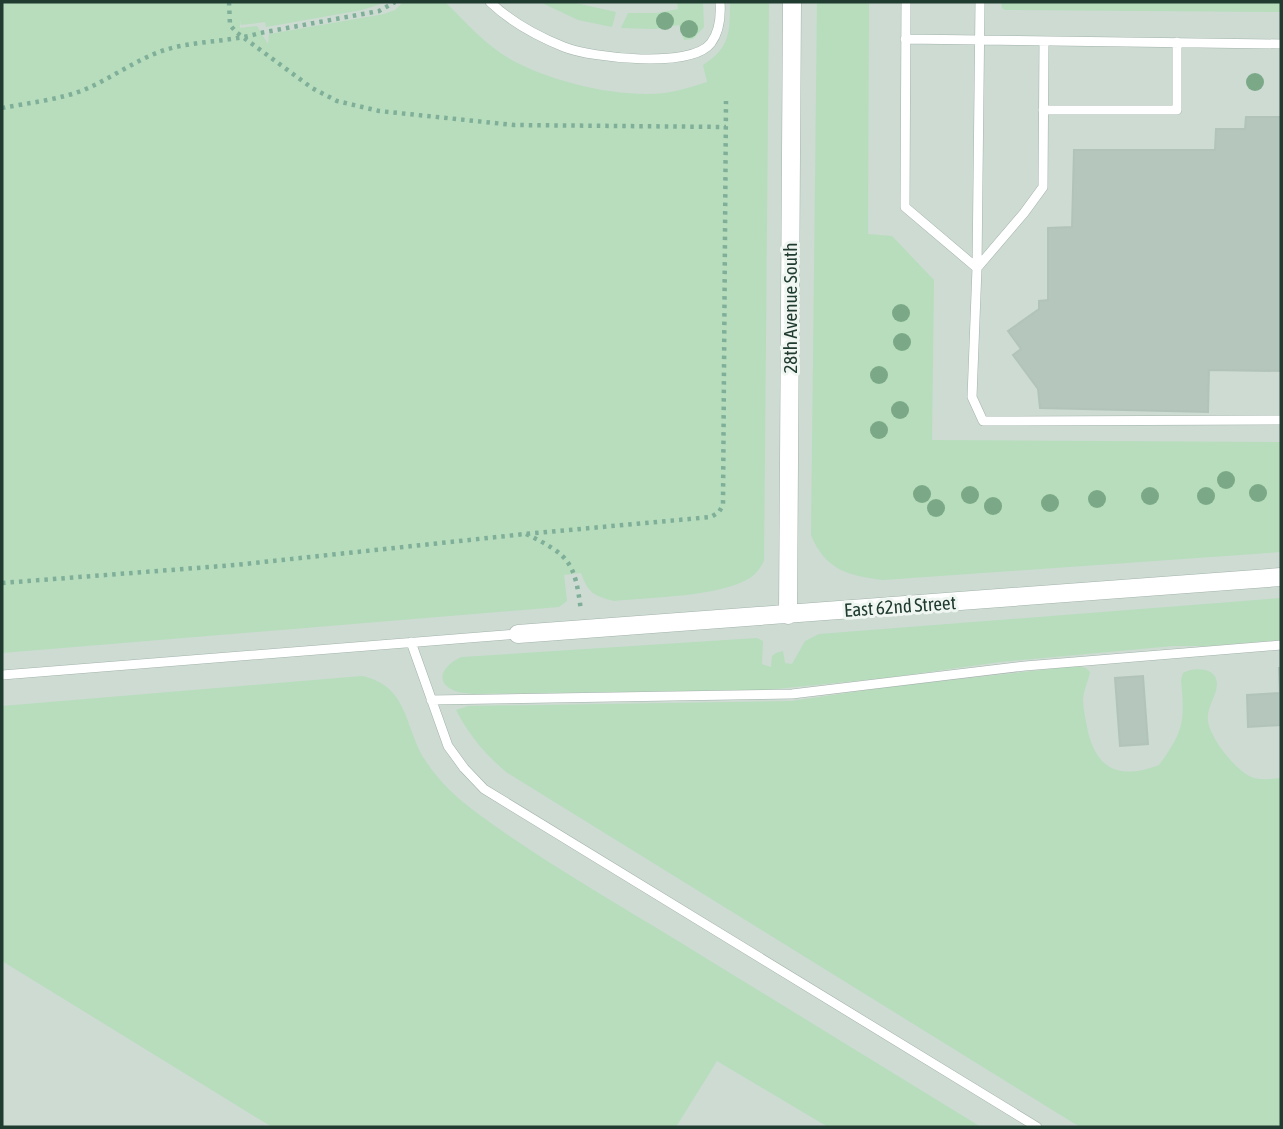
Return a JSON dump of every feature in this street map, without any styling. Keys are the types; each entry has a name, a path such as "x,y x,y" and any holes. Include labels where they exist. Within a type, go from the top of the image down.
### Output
{"street":[{"name":"28th Avenue South","path":"788,615 792,2"},
{"name":"East 62nd Street","path":"518,634 1281,577"}],"lane":[{"path":"490,2 533,32 565,48 602,56 648,59 688,56 711,44 721,20 720,2"},
{"path":"906,2 905,207 977,268"},
{"path":"980,2 977,268 972,397 983,421 1281,420"},
{"path":"905,39 1281,44"},
{"path":"977,268 1043,187 1044,41"},
{"path":"1044,110 1177,110 1177,43"},
{"path":"2,675 518,634"},
{"path":"411,642 447,746 484,789 1037,1127"},
{"path":"431,700 792,694 1025,666 1281,645"}],"path":[{"path":"229,2 230,25 244,38 312,88 337,101 379,111 514,125 726,127"},
{"path":"2,108 85,90 159,52 184,45 244,38 379,12 395,2"},
{"path":"2,583 234,565 712,517 723,505 726,101"},
{"path":"525,534 553,547 567,559 578,582 584,629"}],"shaded area":[{"path":"2,2 1281,2 1281,1127 2,1127"}],"green space":[{"path":"2,2 387,2 362,10 266,27 265,22 241,25 240,21 240,28 257,26 268,44 269,34 384,14 395,10 403,2 445,2 492,47 527,67 545,75 606,91 647,94 670,92 707,82 703,65 719,52 727,38 730,2 769,2 764,561 758,570 750,578 737,584 703,593 614,601 593,593 581,573 564,575 567,601 559,607 2,653"},
{"path":"540,2 571,2 616,12 612,27 578,20"},
{"path":"677,2 703,2 704,27 693,39 684,40 679,25 655,29 621,28 628,13 657,13 678,9"},
{"path":"817,2 869,2 868,234 892,236 934,280 932,440 1281,442 1281,552 883,580 849,573 831,564 823,556 811,535"},
{"path":"1001,2 1281,2 1281,12 1005,10"},
{"path":"1281,598 1281,640 1173,646 1000,662 886,678 766,690 473,694 453,690 445,685 443,680 448,666 462,657 757,638 763,641 762,664 771,667 772,656 783,651 785,663 792,664 805,641 819,634"},
{"path":"1078,666 1090,672 1083,703 1092,745 1105,764 1113,769 1134,771 1159,765 1174,743 1181,725 1183,673 1198,669 1209,671 1216,678 1217,688 1208,721 1225,754 1247,775 1254,778 1281,778 1281,1127 1080,1127 506,772 478,744 456,710 468,706 791,701 888,687"},
{"path":"362,676 377,681 397,698 425,760 450,791 481,816 578,881 981,1127 828,1127 717,1061 676,1127 272,1127 2,961 2,706"}],"building":[{"path":"1246,117 1281,117 1281,371 1209,370 1208,412 1040,408 1038,389 1013,355 1021,349 1008,331 1039,309 1039,301 1048,300 1048,228 1072,227 1074,150 1215,150 1216,129 1245,129"},
{"path":"1281,668 1281,725 1248,727 1247,695 1280,693"},
{"path":"1143,676 1148,744 1120,746 1115,678"}]}
